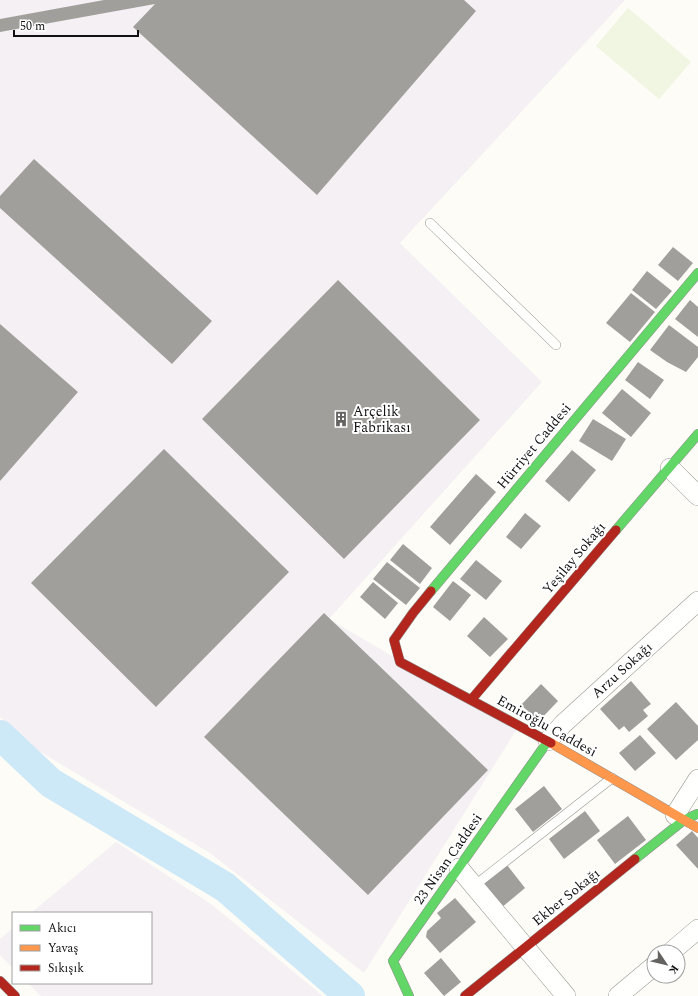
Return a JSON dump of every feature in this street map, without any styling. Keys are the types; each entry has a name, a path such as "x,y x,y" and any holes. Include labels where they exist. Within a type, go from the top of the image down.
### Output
{"street":[{"name":"Hürriyet Caddesi","path":"394,640 413,613 698,273"},
{"name":"Yeşilay Sokağı","path":"472,700 698,434"},
{"path":"670,468 698,496"},
{"name":"Arzu Sokağı","path":"548,742 563,724 698,601"},
{"name":"Emiroğlu Caddesi","path":"394,640 400,662 548,742 698,828"},
{"name":"23 Nisan Caddesi","path":"409,996 393,961 548,742"},
{"path":"680,818 698,778"},
{"name":"Ekber Sokağı","path":"465,996 525,948 680,818 698,813"},
{"path":"459,868 566,996"},
{"path":"681,944 698,930"},
{"path":"618,996 646,973"},
{"path":"0,981 15,996"}],"lane":[{"path":"430,223 556,345"},
{"path":"474,886 612,778"}],"shaded area":[{"path":"0,0 625,0 400,243 542,382 329,619 517,729 364,973 210,853 32,747 0,717"},
{"path":"116,842 211,904 323,996 41,996 29,984 152,984 152,912 32,912"},
{"path":"12,929 12,967 0,955 0,939"}],"green space":[{"path":"628,8 691,62 659,99 596,46"}],"building":[{"path":"104,0 464,0 476,11 317,195 133,27 155,4 0,32 0,19"},
{"path":"34,159 212,321 172,364 0,208 0,196"},
{"path":"673,247 693,263 678,281 658,265"},
{"path":"647,271 672,291 656,309 632,290"},
{"name":"Arçelik Fabrikası","path":"338,280 480,420 344,559 202,419"},
{"path":"631,293 655,312 630,342 606,323"},
{"path":"690,300 698,307 698,337 675,319"},
{"path":"0,324 78,392 0,481"},
{"path":"669,325 698,347 698,357 686,372 667,362 650,350"},
{"path":"638,362 664,380 650,399 625,380"},
{"path":"622,389 651,413 631,437 602,413"},
{"path":"593,419 626,439 612,461 579,441"},
{"path":"164,449 289,572 156,707 31,583"},
{"path":"572,450 596,470 569,502 545,481"},
{"path":"476,474 496,492 450,545 430,527"},
{"path":"525,513 541,526 521,549 506,537"},
{"path":"403,544 432,568 420,584 390,560"},
{"path":"476,560 502,581 486,600 460,579"},
{"path":"387,562 420,588 406,605 373,579"},
{"path":"453,581 471,595 450,621 433,607"},
{"path":"373,582 398,603 385,619 360,597"},
{"path":"324,613 488,770 368,895 204,737"},
{"path":"484,617 508,639 490,657 467,636"},
{"path":"631,681 651,704 643,710 648,716 629,732 624,726 619,730 600,709"},
{"path":"541,684 558,701 539,721 521,705"},
{"path":"676,702 698,726 698,740 676,760 647,729"},
{"path":"640,735 656,753 635,771 619,753"},
{"path":"544,786 562,809 533,832 515,809"},
{"path":"585,811 600,831 564,859 549,839"},
{"path":"628,816 646,840 615,864 597,840"},
{"path":"692,831 698,838 698,869 676,845"},
{"path":"507,865 525,888 501,908 482,885"},
{"path":"455,898 476,922 440,953 426,937 427,931 441,918 437,913"},
{"path":"441,958 461,982 444,996 424,973"}],"waterway":[{"path":"0,735 51,783 225,887 350,996"}],"traffic: fast":[{"path":"431,591 698,273"},
{"path":"616,530 698,434"},
{"path":"409,996 393,961 548,741"},
{"path":"635,859 684,820 697,814"}],"traffic: slow":[{"path":"551,743 698,828"}],"traffic: jam":[{"path":"471,700 616,530"},
{"path":"431,591 394,640 400,662 551,743"},
{"path":"465,996 635,859"},
{"path":"0,981 15,996"}],"place":[{"name":"Arçelik Fabrikası","path":"341,419"}]}
